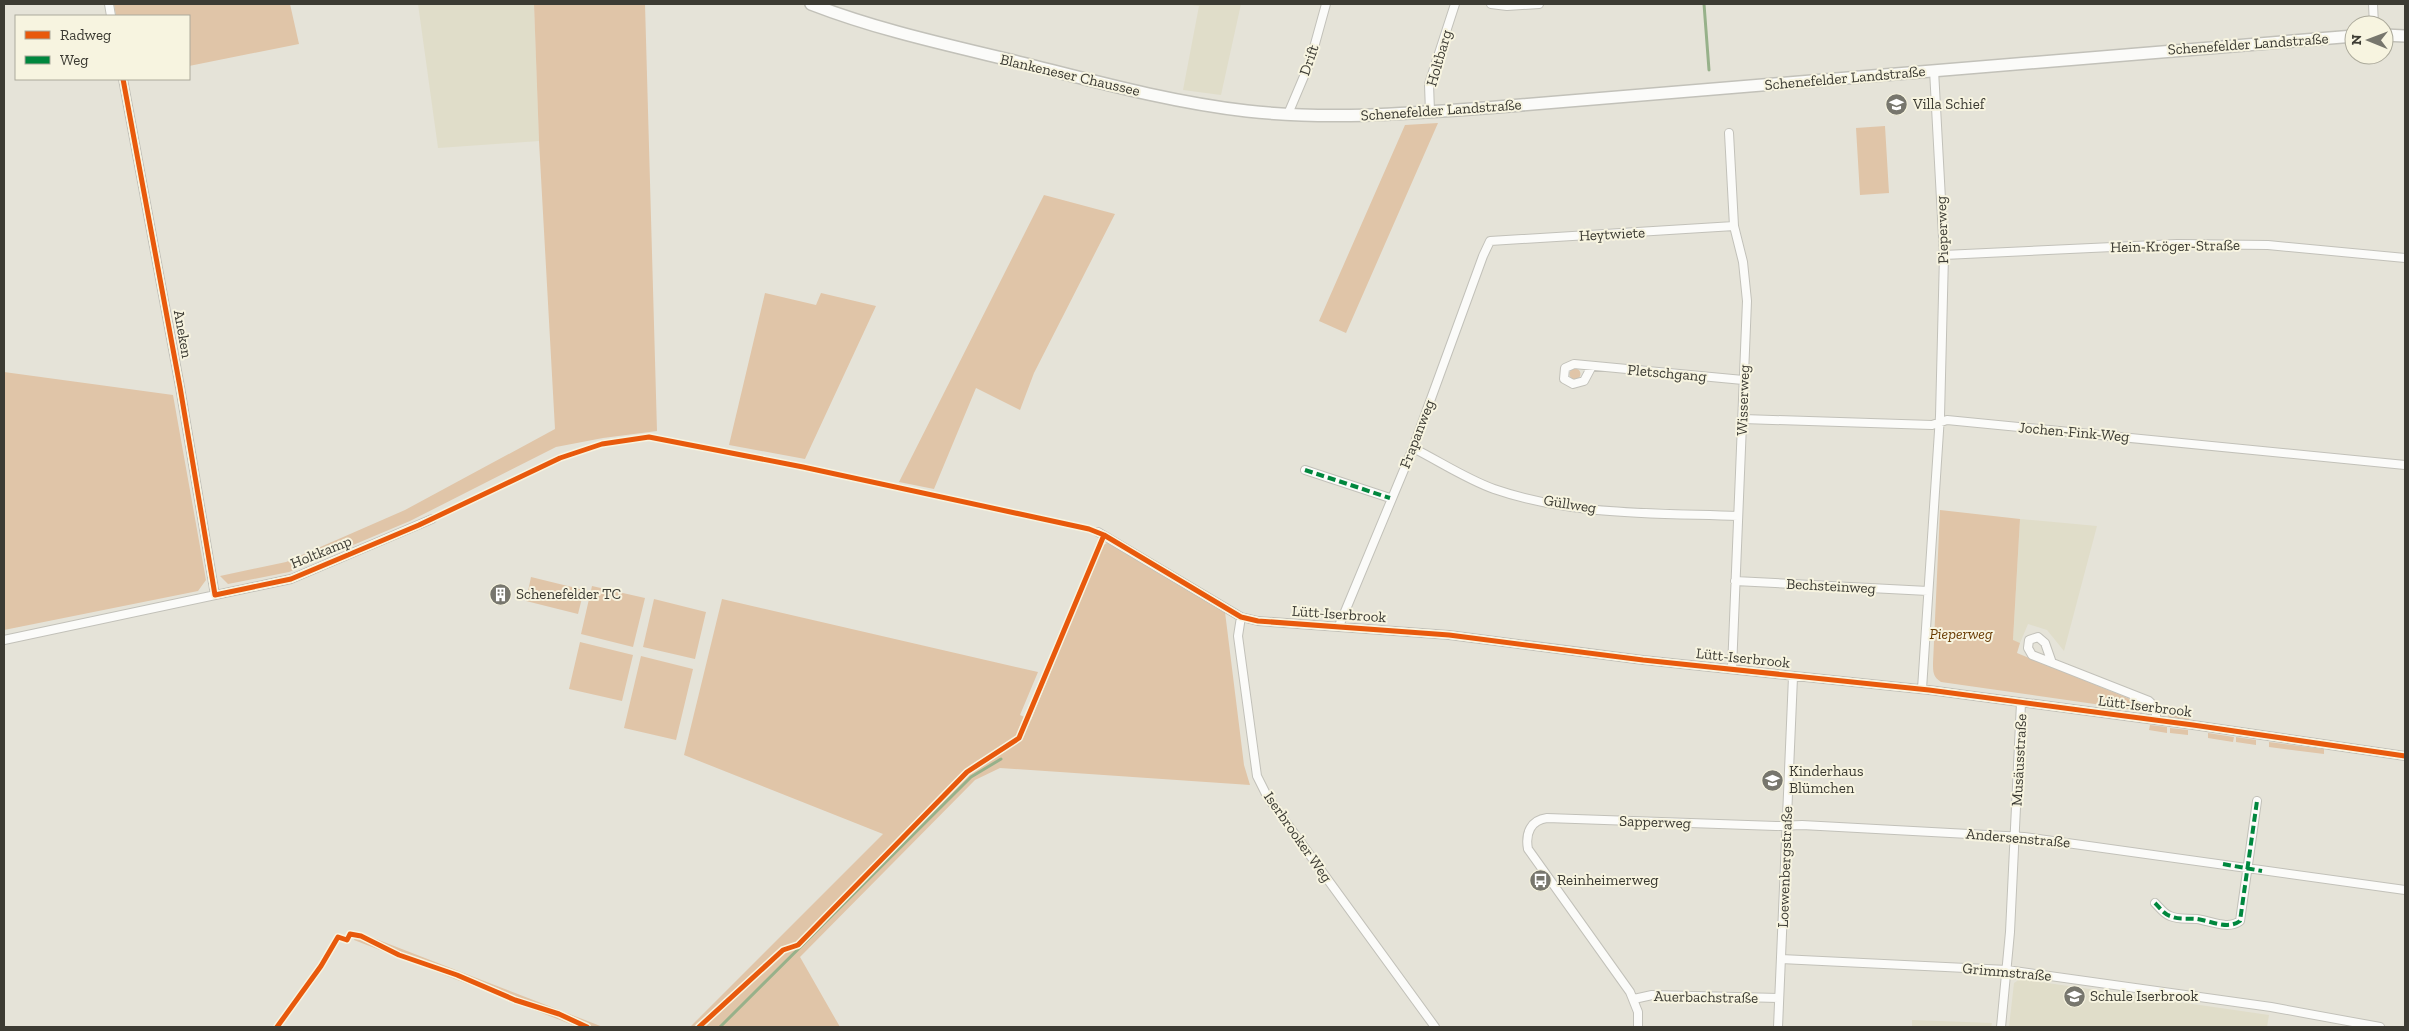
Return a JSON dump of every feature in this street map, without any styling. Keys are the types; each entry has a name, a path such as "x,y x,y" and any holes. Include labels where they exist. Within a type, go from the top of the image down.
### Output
{"main road":[{"name":"Blankeneser Chaussee","path":"811,4 854,20 915,38 1092,81 1184,101 1248,111 1335,116"},
{"name":"Schenefelder Landstraße","path":"1335,116 1430,112 2344,37"}],"street":[{"name":"Drift","path":"1288,114 1310,62 1326,4"},
{"name":"Holtbarg","path":"1430,112 1430,84 1455,4"},
{"path":"1491,4 1507,6 1539,4"},
{"name":"Pieperweg","path":"1922,689 1939,423 1944,255 1934,70"},
{"name":"Aneken","path":"123,80 180,387 215,595"},
{"name":"Wisserweg","path":"1729,133 1734,226 1743,262 1747,302 1732,669"},
{"name":"Heytwiete","path":"1490,241 1734,226"},
{"name":"Frapanweg","path":"1339,626 1390,498 1413,448 1490,241"},
{"name":"Hein-Kröger-Straße","path":"1944,255 2186,244 2268,244 2405,258"},
{"name":"Pletschgang","path":"1592,366 1743,380"},
{"name":"Jochen-Fink-Weg","path":"1743,419 1932,425 1956,421 2405,465"},
{"name":"Güllweg","path":"1413,448 1492,488 1562,505 1622,511 1738,516"},
{"path":"1304,470 1390,498"},
{"name":"Holtkamp","path":"4,640 291,579 432,519"},
{"name":"Lütt-Iserbrook","path":"1098,532 1242,617 1274,622 1449,635 1644,660 1922,689 2405,756"},
{"name":"Bechsteinweg","path":"1735,581 1928,591"},
{"name":"Iserbrooker Weg","path":"1242,617 1238,636 1252,758 1257,776 1267,796 1435,1027"},
{"name":"Lütt-Iserbrook","path":"2052,663 2149,701 2156,708 2156,720"},
{"name":"Loewenbergstraße","path":"1778,1027 1793,677"},
{"name":"Musäusstraße","path":"2001,1027 2007,970 2016,836 2021,703"},
{"path":"2155,903 2167,915 2174,918 2199,919 2218,924 2236,924 2240,921 2257,801"},
{"name":"Sapperweg","path":"1634,999 1530,853 1527,844 1528,831 1538,820 1547,818 1786,826"},
{"name":"Andersenstraße","path":"1786,826 2016,836 2405,890"},
{"name":"Grimmstraße","path":"1781,959 2007,970 2271,1007 2380,1027"},
{"name":"Auerbachstraße","path":"1634,999 1652,995 1779,998"},
{"path":"1634,999 1638,1012 1638,1027"}],"shaded area":[{"path":"418,4 534,4 539,141 438,148"},
{"path":"1184,4 1241,4 1221,95 1183,90 1199,6"},
{"path":"2020,519 2097,526 2064,651 2047,630 2028,624 2020,643 2013,641"},
{"name":"Schule Iserbrook","path":"2020,979 2269,1015 2267,1027 2009,1027 2014,983"},
{"path":"1912,1020 1992,1023 1991,1027 1912,1027"}],"green space":[{"path":"114,4 290,4 299,44 190,66 190,15 116,15"},
{"path":"534,4 645,4 657,431 603,438 556,447 410,521 289,572 228,584 220,576 286,562 405,510 555,429 539,141"},
{"path":"1438,123 1346,333 1319,321 1405,125"},
{"path":"1885,126 1889,193 1860,195 1856,128"},
{"path":"1044,195 1115,214 1034,373 1020,410 976,388 934,489 899,482"},
{"path":"765,293 816,305 821,293 876,306 805,459 729,445"},
{"path":"1575,368 1581,374 1575,380 1569,374"},
{"path":"4,372 173,395 206,580 198,591 4,630"},
{"path":"1940,510 2020,519 2013,640 2020,643 2017,653 2150,707 2150,712 1941,682 1938,680 1934,674 1933,663"},
{"path":"1110,541 1225,612 1244,765 1250,785 1000,768 975,780 800,957 840,1027 690,1027 883,834 684,755 722,599 1038,672 1020,715 1031,720 1102,546"},
{"path":"531,577 584,590 578,614 526,601"},
{"path":"592,586 645,598 633,647 581,634"},
{"path":"654,599 706,612 695,659 643,647"},
{"path":"580,642 633,655 622,701 569,689"},
{"path":"641,656 693,669 676,740 624,728"},
{"path":"2172,710 2190,714 2189,721 2168,718 2169,712"},
{"path":"2150,725 2167,727 2167,733 2149,730"},
{"path":"2170,728 2188,730 2188,735 2170,733"},
{"path":"2208,733 2234,737 2233,742 2208,738"},
{"path":"2236,737 2256,740 2256,745 2236,742"},
{"path":"2269,742 2324,749 2324,754 2269,747"},
{"path":"358,932 603,1027 578,1027 354,940"}],"waterway":[{"path":"1704,4 1709,70"},
{"path":"720,1027 971,777 1001,759"}],"marked path":[{"path":"1305,470 1390,498"},
{"path":"2155,903 2166,914 2177,918 2197,919 2225,925 2235,924 2240,921 2257,801"},
{"path":"2223,864 2262,871"}],"cycle path":[{"path":"123,80 180,387 215,595 291,579 419,525 560,458 602,444 649,437 803,467 1089,529 1104,535 1241,617 1258,621 1449,635 1643,660 1929,690 2193,725 2405,756"},
{"path":"699,1027 783,950 798,945 967,772 1019,738 1104,535"},
{"path":"277,1027 321,966 338,937 347,940 350,934 361,936 399,955 457,975 515,1000 559,1014 587,1027"}],"place":[{"name":"Villa Schief","path":"1897,104"},
{"name":"Schenefelder TC","path":"500,594"},
{"name":"Kinderhaus Blümchen","path":"1773,780"},
{"name":"Reinheimerweg","path":"1541,880"},
{"name":"Schule Iserbrook","path":"2074,996"}]}
